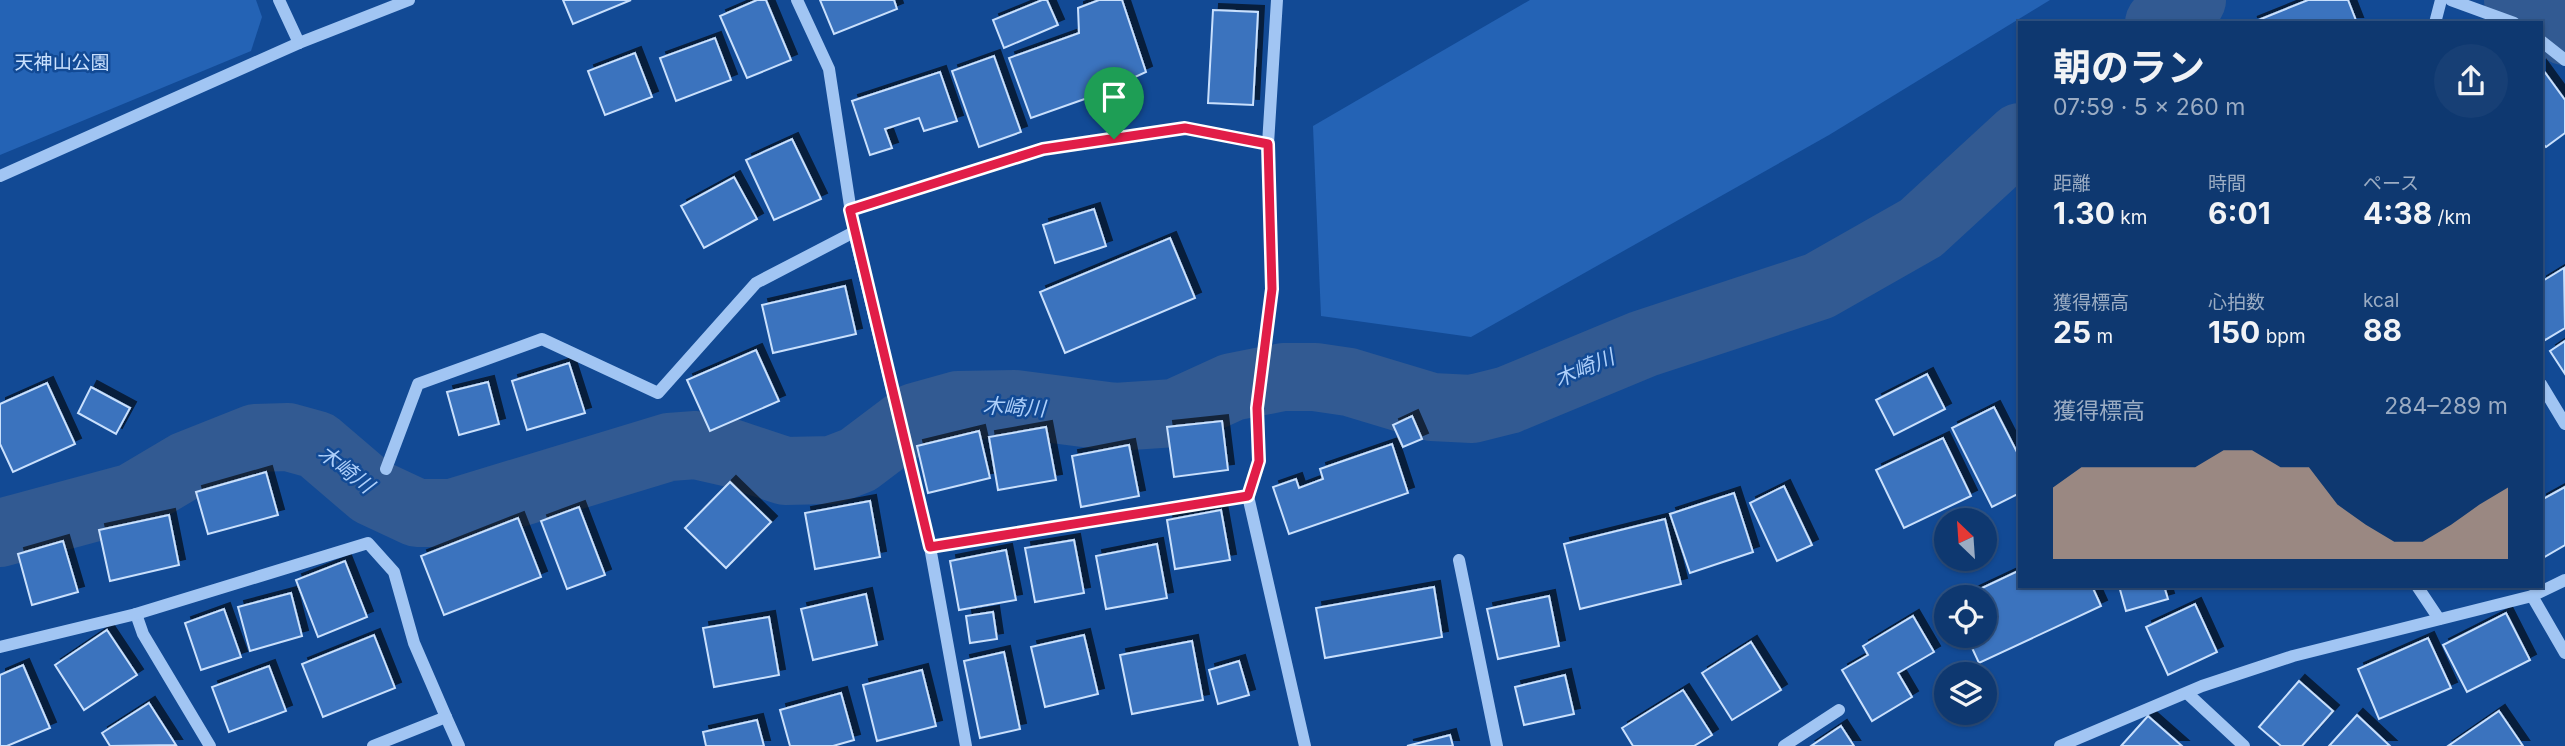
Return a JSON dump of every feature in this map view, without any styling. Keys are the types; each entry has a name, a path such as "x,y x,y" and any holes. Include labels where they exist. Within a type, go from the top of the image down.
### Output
{"street":[{"path":"279,0 299,43"},
{"path":"0,176 299,43 409,0"},
{"path":"797,0 829,69 854,232 930,547 966,746"},
{"path":"1277,0 1268,144 1272,289 1257,408 1259,461 1248,496 1305,746"},
{"path":"2436,21 2441,0"},
{"path":"2451,0 2509,21"},
{"path":"2543,43 2565,60"},
{"path":"850,210 1043,149 1185,128 1268,144"},
{"path":"386,469 418,384 542,339 658,393 756,283 854,232"},
{"path":"2543,387 2565,424"},
{"path":"930,547 1248,496"},
{"path":"0,647 136,614 368,543 394,572 414,643 458,746"},
{"path":"1459,561 1497,746"},
{"path":"2060,746 2187,693 2293,656 2532,596 2565,580"},
{"path":"2418,588 2438,619"},
{"path":"2532,596 2565,653"},
{"path":"136,614 143,634 211,746"},
{"path":"2187,693 2245,746"},
{"path":"1784,746 1839,710"},
{"path":"373,746 446,717"}],"green space":[{"name":"天神山公園","path":"0,0 256,0 262,17 251,51 0,155"},
{"path":"1530,0 2050,0 1829,135 1471,337 1321,316 1313,126"}],"building":[{"path":"563,0 631,0 573,24"},
{"path":"757,0 766,0 791,60 747,78 720,16"},
{"path":"820,0 894,0 897,9 834,34"},
{"path":"1047,0 1058,25 1004,48 993,20"},
{"path":"1099,0 1122,0 1146,72 1096,95 1031,118 1009,58 1079,33 1078,8"},
{"path":"2308,0 2348,0 2356,21 2256,21"},
{"path":"1213,10 1258,12 1253,105 1208,103"},
{"path":"715,38 731,80 676,101 660,58"},
{"path":"635,53 652,97 605,115 588,71"},
{"path":"994,56 1021,132 979,147 952,71"},
{"path":"2543,70 2565,100 2565,133 2546,147 2543,144"},
{"path":"940,72 957,121 924,131 919,118 885,129 892,148 870,155 852,101"},
{"path":"792,139 821,199 774,220 746,160"},
{"path":"734,177 757,219 704,248 681,206"},
{"path":"1094,209 1106,246 1055,263 1043,225"},
{"path":"1170,238 1195,298 1065,353 1040,292"},
{"path":"2564,268 2565,328 2545,340 2543,336 2543,281"},
{"path":"845,286 856,334 773,353 762,305"},
{"path":"2565,341 2565,374 2550,351"},
{"path":"756,350 779,401 710,431 687,380"},
{"path":"569,363 585,413 527,430 512,381"},
{"path":"1927,374 1945,409 1894,435 1876,400"},
{"path":"488,382 499,424 459,435 447,392"},
{"path":"47,383 75,444 13,472 0,444 0,404"},
{"path":"91,387 130,408 116,434 78,413"},
{"path":"1994,407 2018,454 2018,494 1992,507 1952,428"},
{"path":"1412,416 1422,439 1403,447 1393,425"},
{"path":"1222,421 1228,470 1174,477 1167,427"},
{"path":"1046,427 1056,480 998,490 989,437"},
{"path":"979,431 990,478 928,493 917,446"},
{"path":"1943,438 1971,496 1946,508 1934,508 1934,514 1904,528 1876,470"},
{"path":"1392,444 1408,493 1289,534 1273,487 1296,479 1299,488 1323,479 1320,469"},
{"path":"1129,445 1139,496 1081,507 1072,456"},
{"path":"266,472 278,515 208,534 196,492"},
{"path":"730,482 771,522 726,568 685,528"},
{"path":"1784,486 1812,545 1777,561 1750,503"},
{"path":"2565,487 2565,545 2543,558 2543,499"},
{"path":"1734,493 1753,552 1690,573 1670,514"},
{"path":"870,501 880,557 815,569 805,513"},
{"path":"579,507 605,575 567,589 541,521"},
{"path":"1221,510 1230,560 1175,569 1167,520"},
{"path":"169,515 179,565 110,581 99,530"},
{"path":"518,518 541,577 444,615 421,556"},
{"path":"1665,519 1681,584 1580,609 1564,544"},
{"path":"1074,540 1084,593 1035,602 1025,548"},
{"path":"63,541 78,592 32,605 18,554"},
{"path":"1157,544 1167,598 1106,609 1096,556"},
{"path":"1006,550 1016,600 959,610 950,561"},
{"path":"345,561 367,617 318,637 296,580"},
{"path":"2018,571 2018,588 2093,588 2101,606 1979,662 1972,648 1997,648 1997,585 1988,585"},
{"path":"1434,587 1442,637 1325,658 1316,608"},
{"path":"2120,588 2165,588 2168,599 2126,611"},
{"path":"291,593 302,636 250,651 238,607"},
{"path":"866,594 877,645 813,660 801,609"},
{"path":"1549,596 1559,646 1498,659 1487,609"},
{"path":"2195,604 2217,652 2168,675 2146,627"},
{"path":"224,609 241,657 201,670 185,623"},
{"path":"993,612 997,639 970,643 966,616"},
{"path":"2506,613 2530,660 2467,692 2443,645"},
{"path":"1913,616 1934,652 1898,673 1912,697 1872,721 1842,670 1868,655 1863,646"},
{"path":"769,617 779,675 714,687 703,628"},
{"path":"107,630 137,675 84,710 55,665"},
{"path":"374,635 395,688 323,717 302,664"},
{"path":"1084,635 1098,694 1045,707 1031,647"},
{"path":"2428,638 2451,688 2379,719 2358,669"},
{"path":"1192,641 1203,700 1132,714 1120,655"},
{"path":"1751,642 1781,690 1732,720 1702,673"},
{"path":"1004,652 1020,729 980,738 964,661"},
{"path":"1239,661 1249,695 1218,704 1209,670"},
{"path":"23,665 50,728 7,746 0,746 0,675"},
{"path":"269,666 286,711 229,732 212,687"},
{"path":"922,670 936,726 877,741 863,685"},
{"path":"1565,675 1574,714 1524,725 1515,687"},
{"path":"2299,681 2333,711 2302,746 2281,746 2259,727"},
{"path":"1683,690 1712,735 1694,746 1633,746 1622,728"},
{"path":"841,693 854,740 833,746 790,746 780,710"},
{"path":"149,703 176,745 110,746 102,733"},
{"path":"2499,711 2523,746 2448,746"},
{"path":"2357,715 2390,746 2329,746"},
{"path":"2148,716 2182,746 2121,746"},
{"path":"757,720 764,746 706,746 703,732"},
{"path":"1841,726 1854,746 1811,746"},
{"path":"1450,735 1453,746 1407,746"}],"waterway":[{"name":"木崎川","path":"2162,21 2192,0"},
{"name":"木崎川","path":"2518,0 2565,31"},
{"name":"木崎川","path":"0,533 133,497 187,465 255,438 288,437 317,445 372,492 417,513 452,513 669,447 696,445 731,453 785,471 832,470 858,460 915,417 958,405 1015,404 1115,417 1175,413 1232,387 1283,377 1315,377 1349,382 1432,407 1472,409 1508,400 1643,344 1819,286 1921,228 2018,139"}],"route":[{"path":"1185,128 1268,144 1272,289 1257,408 1259,461 1248,496 930,547 850,210 1043,149 1114,139 1185,128"}]}
